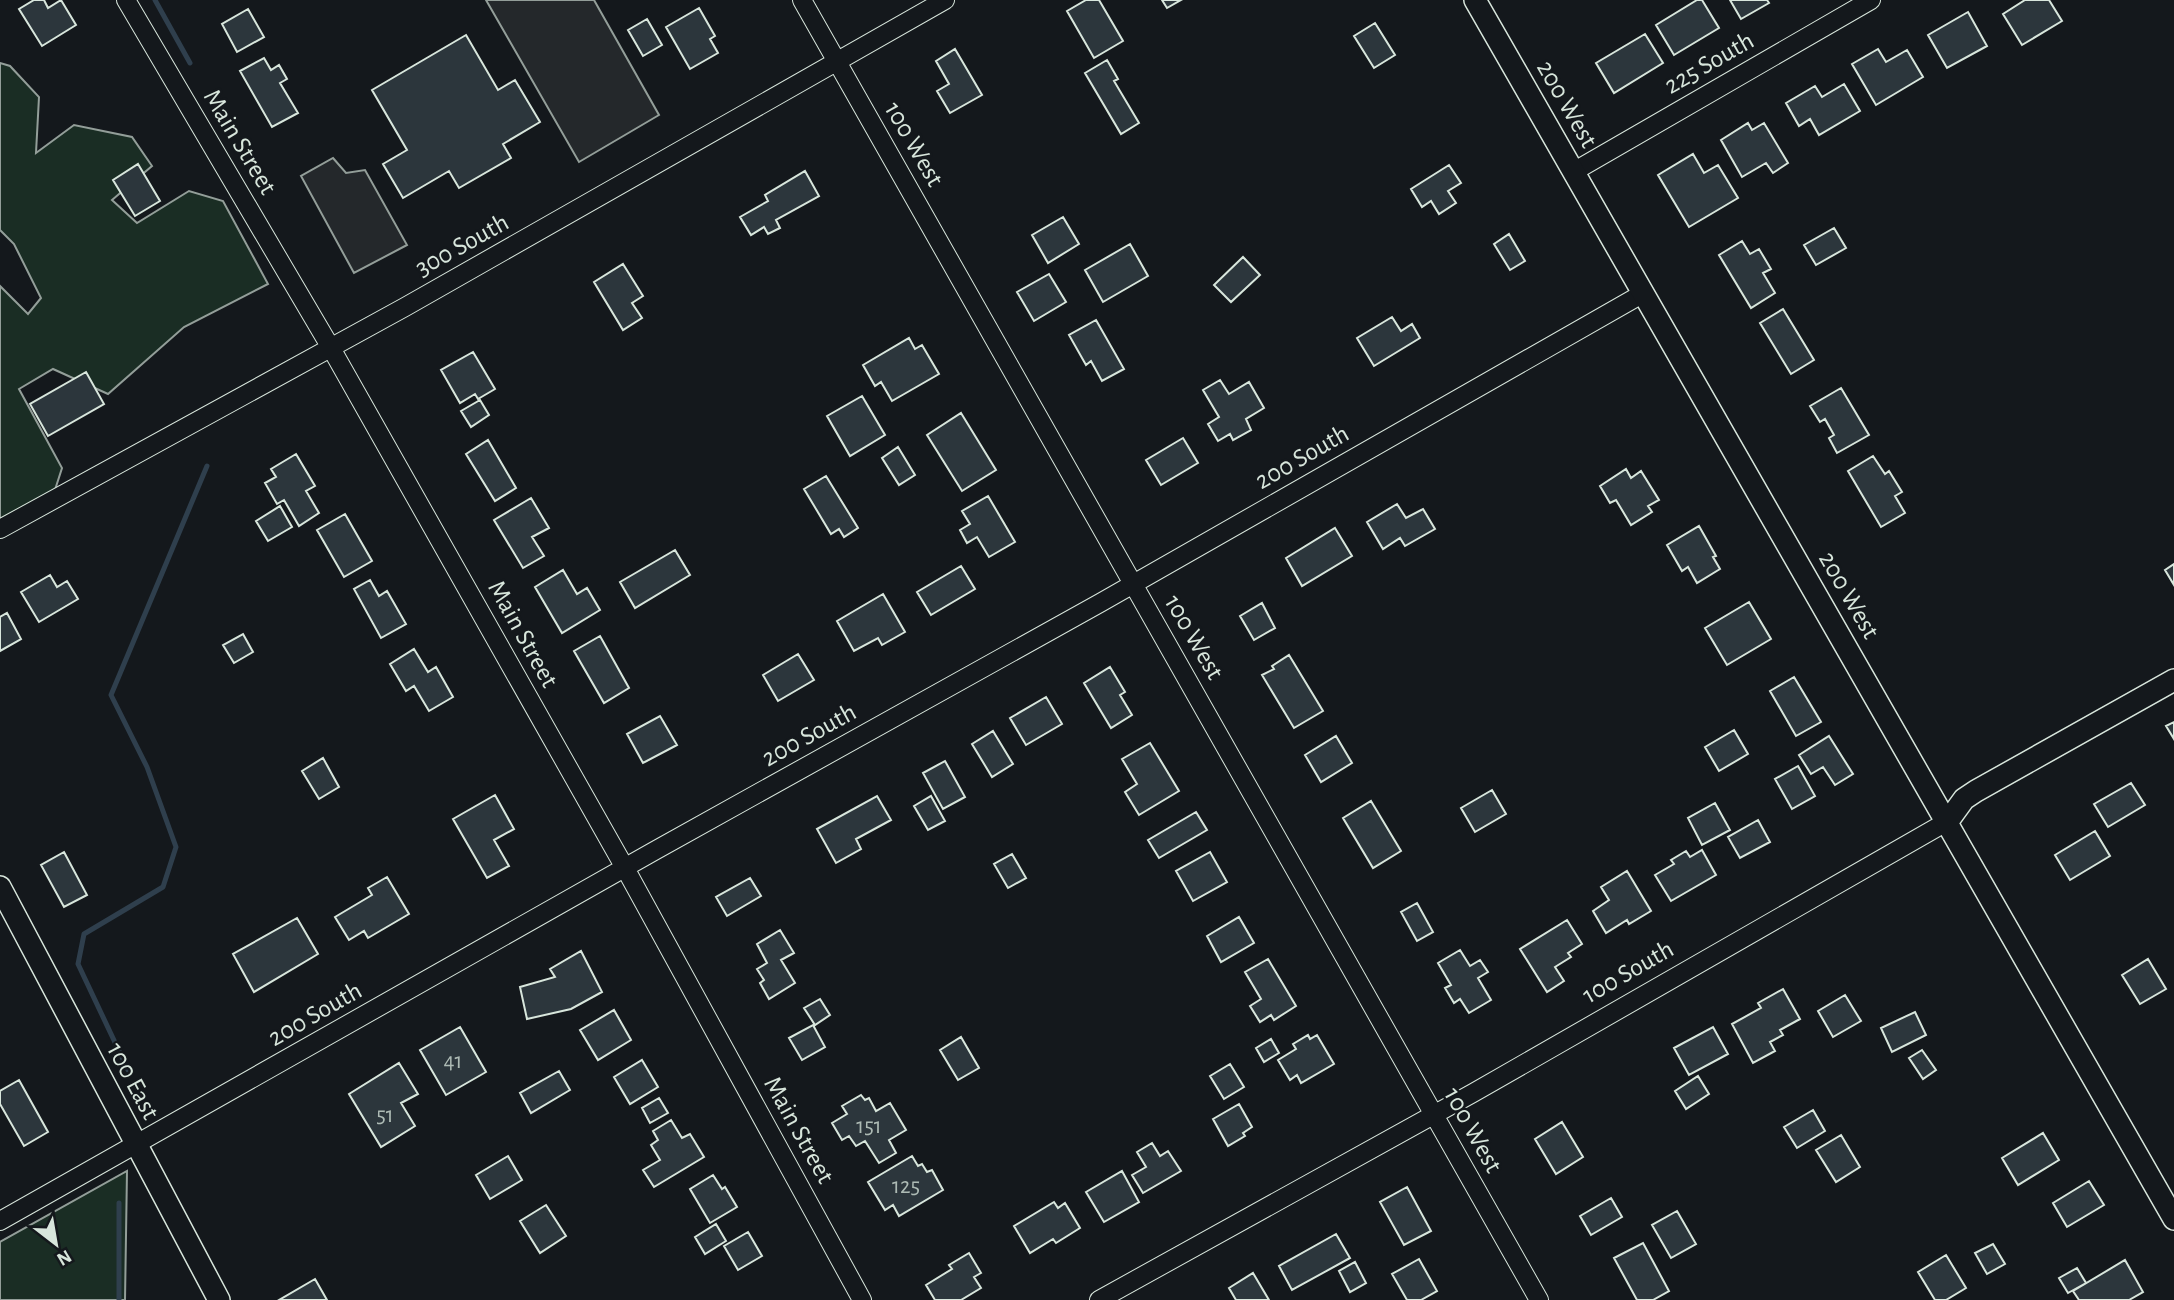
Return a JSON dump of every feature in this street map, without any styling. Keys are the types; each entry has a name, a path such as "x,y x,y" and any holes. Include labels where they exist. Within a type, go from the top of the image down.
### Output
{"street":[{"name":"Main Street","path":"126,0 331,348 625,868 862,1300"},
{"name":"100 West","path":"802,0 1539,1300"},
{"name":"300 South","path":"0,529 331,348 945,0"},
{"name":"200 West","path":"1475,0 2174,1219"},
{"name":"225 South","path":"1573,172 1871,0"},
{"name":"200 South","path":"0,1222 1134,584 1642,294"},
{"name":"100 South","path":"1099,1300 1434,1115 1948,821 1964,799 1976,790 2174,680"},
{"name":"100 East","path":"0,887 219,1300"}],"green space":[{"path":"0,63 10,66 39,97 36,153 74,125 132,137 152,166 112,200 137,223 189,191 223,201 268,284 184,327 108,394 53,369 19,389 62,468 53,496 0,524 0,286 28,314 41,298 14,244 0,230"},
{"path":"127,1171 125,1300 0,1300 0,1242"}],"shaded area":[{"path":"486,0 594,0 659,115 579,162"},
{"path":"333,158 346,173 365,170 407,245 354,273 301,176"}],"building":[{"path":"34,0 44,0 48,8 61,0 76,25 42,46 19,9"},
{"path":"1086,0 1099,0 1123,41 1094,58 1067,11"},
{"path":"1162,0 1181,0 1167,8"},
{"path":"1697,0 1702,0 1719,28 1674,55 1656,25"},
{"path":"1730,0 1767,0 1769,3 1741,19"},
{"path":"2025,0 2049,0 2062,21 2022,45 2003,14"},
{"path":"699,8 715,36 710,39 718,53 690,69 666,27"},
{"path":"248,9 264,37 237,52 222,24"},
{"path":"1968,12 1987,46 1947,68 1928,35"},
{"path":"647,19 662,45 643,56 628,30"},
{"path":"1375,23 1395,55 1374,68 1354,36"},
{"path":"1645,34 1663,63 1614,93 1596,63"},
{"path":"466,35 498,90 515,80 540,122 503,144 511,158 459,188 449,171 403,198 383,164 407,150 372,90"},
{"path":"955,49 982,95 950,113 937,91 949,84 936,61"},
{"path":"1878,49 1886,62 1907,50 1923,77 1876,105 1852,64"},
{"path":"264,58 271,70 279,65 287,79 280,83 298,113 272,127 240,71"},
{"path":"1107,60 1118,79 1114,81 1139,123 1121,134 1085,73"},
{"path":"1844,84 1860,111 1819,135 1810,119 1799,126 1786,103 1815,86 1822,97"},
{"path":"1748,123 1752,130 1764,123 1788,163 1773,173 1766,163 1742,177 1721,140"},
{"path":"1693,154 1704,173 1718,165 1738,198 1689,227 1658,175"},
{"path":"138,164 160,201 135,216 113,180"},
{"path":"1449,165 1461,183 1448,191 1456,203 1439,214 1431,201 1422,207 1411,189"},
{"path":"805,171 819,196 776,220 780,228 768,234 764,227 751,235 740,217 768,201 765,195"},
{"path":"1063,217 1079,244 1048,263 1032,235"},
{"path":"1834,228 1846,248 1816,265 1804,245"},
{"path":"1509,234 1525,261 1510,270 1494,244"},
{"path":"1742,241 1750,254 1759,249 1771,269 1763,273 1775,293 1751,308 1719,255"},
{"path":"1130,244 1148,276 1103,302 1085,270"},
{"path":"1243,257 1260,275 1231,302 1214,285"},
{"path":"623,264 643,296 632,303 642,318 623,330 594,282"},
{"path":"1049,274 1066,302 1034,321 1017,292"},
{"path":"1783,309 1814,360 1791,374 1760,323"},
{"path":"1392,317 1401,331 1412,324 1420,338 1374,366 1357,338"},
{"path":"1096,320 1124,369 1102,381 1091,361 1086,365 1069,335"},
{"path":"909,338 915,349 922,345 939,374 892,401 881,382 875,386 863,365"},
{"path":"473,352 495,389 478,399 475,394 460,403 441,370"},
{"path":"86,372 104,404 48,436 30,404"},
{"path":"1220,380 1229,394 1249,382 1264,408 1246,419 1251,430 1233,440 1230,434 1218,441 1208,424 1219,417 1203,390"},
{"path":"1841,388 1869,435 1837,453 1829,438 1834,435 1825,419 1820,422 1810,406"},
{"path":"862,396 885,435 850,456 827,416"},
{"path":"480,400 489,415 471,427 461,411"},
{"path":"961,413 996,470 962,491 927,435"},
{"path":"1183,438 1198,463 1161,485 1146,460"},
{"path":"488,440 516,488 495,501 466,454"},
{"path":"898,447 915,475 899,485 882,458"},
{"path":"296,454 315,486 306,491 319,513 299,526 284,500 277,504 265,483 276,477 271,469"},
{"path":"1873,456 1885,474 1889,471 1902,492 1895,496 1905,513 1881,527 1848,471"},
{"path":"1626,469 1631,478 1641,471 1659,500 1648,506 1652,512 1631,525 1616,500 1610,503 1600,486"},
{"path":"826,476 858,528 844,537 839,529 831,534 804,489"},
{"path":"988,496 1015,542 989,557 977,537 967,543 960,530 970,524 962,511"},
{"path":"531,498 549,528 532,537 544,556 523,568 494,520"},
{"path":"1397,504 1406,518 1423,509 1435,529 1405,546 1400,538 1383,549 1367,522"},
{"path":"280,506 292,527 268,541 256,521"},
{"path":"345,514 372,561 344,577 317,530"},
{"path":"1699,526 1716,556 1713,557 1720,569 1697,583 1688,567 1682,571 1667,545"},
{"path":"1335,528 1352,556 1302,586 1286,558"},
{"path":"675,550 690,575 635,608 620,582"},
{"path":"2174,564 2174,585 2165,570"},
{"path":"961,566 975,589 931,615 917,592"},
{"path":"563,570 577,594 587,588 600,610 562,633 535,587"},
{"path":"50,575 57,587 67,581 78,599 39,622 21,592"},
{"path":"370,580 379,596 387,591 406,624 381,638 354,589"},
{"path":"883,594 905,632 882,645 878,638 854,651 837,621"},
{"path":"1749,602 1771,639 1727,665 1705,628"},
{"path":"1262,603 1275,628 1254,640 1240,616"},
{"path":"7,613 21,639 0,651 0,617"},
{"path":"243,634 253,652 234,663 223,645"},
{"path":"600,636 629,688 604,703 574,651"},
{"path":"414,649 428,672 436,667 453,697 429,711 414,686 406,691 390,664"},
{"path":"798,654 814,680 778,701 763,675"},
{"path":"1289,655 1323,711 1294,728 1262,675 1274,669 1272,666"},
{"path":"1110,667 1125,692 1120,695 1132,715 1111,728 1084,683"},
{"path":"1794,677 1821,722 1796,736 1770,691"},
{"path":"1046,697 1062,724 1026,745 1010,718"},
{"path":"660,716 677,745 643,763 627,734"},
{"path":"2174,722 2174,739 2166,726"},
{"path":"1734,730 1748,754 1719,771 1705,747"},
{"path":"993,731 1013,764 992,777 972,744"},
{"path":"1336,736 1352,763 1321,782 1305,755"},
{"path":"1829,736 1853,774 1835,785 1823,767 1811,774 1799,755"},
{"path":"1150,743 1179,791 1139,815 1125,792 1137,784 1122,759"},
{"path":"323,758 339,787 319,799 302,771"},
{"path":"945,761 965,797 943,809 923,773"},
{"path":"1798,766 1815,796 1792,809 1775,779"},
{"path":"2131,783 2145,805 2108,827 2094,804"},
{"path":"1492,790 1506,814 1475,832 1461,808"},
{"path":"495,795 514,829 494,840 509,866 487,878 453,819"},
{"path":"877,796 891,820 856,839 861,849 836,863 817,829"},
{"path":"931,796 945,821 928,830 914,806"},
{"path":"1371,801 1401,851 1373,868 1343,818"},
{"path":"1715,803 1730,830 1702,845 1688,818"},
{"path":"1196,812 1207,830 1159,858 1148,840"},
{"path":"1758,820 1770,842 1740,858 1728,837"},
{"path":"2095,831 2110,856 2070,880 2055,855"},
{"path":"1702,850 1716,875 1671,901 1655,875 1674,864 1671,860 1686,851 1690,857"},
{"path":"64,852 87,895 64,907 41,865"},
{"path":"1210,852 1227,882 1193,901 1176,871"},
{"path":"1012,854 1026,878 1008,888 994,864"},
{"path":"1627,871 1651,911 1629,924 1627,920 1606,933 1593,911 1609,900 1601,887"},
{"path":"387,877 409,914 368,938 364,931 349,940 335,917 372,895 368,888"},
{"path":"750,878 761,896 727,916 716,897"},
{"path":"1417,903 1433,932 1417,941 1401,912"},
{"path":"1239,917 1254,943 1221,962 1207,936"},
{"path":"297,918 318,954 254,992 233,954"},
{"path":"1567,920 1582,944 1568,953 1571,957 1555,967 1564,981 1547,992 1520,949"},
{"path":"780,930 794,953 781,960 795,983 769,999 760,983 764,980 757,969 767,963 757,944"},
{"path":"1460,950 1470,966 1480,960 1488,972 1478,978 1491,1000 1469,1013 1460,999 1454,1003 1445,988 1451,985 1438,963"},
{"path":"581,951 602,992 571,1009 527,1019 520,987 555,977 550,969"},
{"path":"1268,959 1296,1006 1274,1020 1271,1015 1260,1022 1250,1006 1261,999 1245,972"},
{"path":"2148,959 2166,989 2140,1004 2122,975"},
{"path":"1783,989 1800,1019 1780,1030 1783,1035 1770,1042 1775,1051 1753,1063 1732,1024 1761,1008 1758,1003"},
{"path":"1845,995 1861,1021 1833,1037 1818,1011"},
{"path":"820,999 830,1015 815,1025 804,1008"},
{"path":"614,1010 631,1040 598,1060 580,1030"},
{"path":"1915,1012 1926,1035 1892,1052 1881,1028"},
{"path":"813,1025 825,1047 802,1060 789,1038"},
{"path":"460,1027 486,1072 446,1095 420,1050"},
{"path":"1713,1027 1728,1054 1689,1075 1674,1048"},
{"path":"1308,1035 1310,1039 1317,1035 1334,1064 1301,1083 1297,1075 1290,1080 1278,1060 1296,1049 1293,1044"},
{"path":"961,1037 979,1068 958,1080 940,1050"},
{"path":"1271,1039 1279,1053 1264,1062 1256,1048"},
{"path":"1922,1050 1936,1070 1923,1079 1909,1058"},
{"path":"642,1060 658,1087 630,1104 614,1077"},
{"path":"399,1063 418,1094 401,1103 415,1126 381,1147 349,1094"},
{"path":"1230,1064 1244,1087 1224,1099 1210,1076"},
{"path":"559,1071 570,1090 531,1113 520,1093"},
{"path":"1698,1076 1709,1094 1686,1109 1675,1091"},
{"path":"19,1080 48,1132 24,1146 0,1104 0,1091"},
{"path":"861,1095 865,1100 869,1098 876,1111 890,1103 906,1130 889,1140 896,1153 879,1163 865,1141 856,1146 849,1136 842,1140 832,1123 847,1114 842,1106"},
{"path":"659,1098 668,1113 650,1123 642,1108"},
{"path":"1239,1104 1252,1127 1243,1133 1245,1136 1228,1146 1213,1119"},
{"path":"1813,1110 1825,1131 1797,1148 1784,1127"},
{"path":"671,1120 682,1138 690,1134 704,1157 654,1187 643,1170 660,1160 651,1145 658,1140 653,1131"},
{"path":"1562,1122 1583,1157 1556,1174 1535,1139"},
{"path":"2043,1133 2059,1160 2018,1185 2002,1158"},
{"path":"1841,1135 1860,1167 1836,1182 1816,1150"},
{"path":"1152,1143 1160,1156 1168,1151 1181,1171 1143,1193 1132,1175 1146,1167 1137,1152"},
{"path":"508,1156 522,1180 490,1199 476,1175"},
{"path":"912,1156 918,1166 922,1164 927,1172 932,1170 943,1190 899,1216 893,1205 885,1210 868,1182"},
{"path":"1122,1171 1139,1202 1104,1222 1086,1192"},
{"path":"713,1175 722,1189 725,1187 737,1207 710,1223 690,1189"},
{"path":"2089,1181 2104,1205 2067,1227 2053,1203"},
{"path":"1407,1187 1431,1231 1404,1245 1380,1202"},
{"path":"1611,1198 1622,1217 1591,1235 1580,1216"},
{"path":"1054,1202 1058,1208 1065,1203 1080,1228 1056,1243 1053,1239 1030,1253 1014,1226"},
{"path":"546,1205 566,1236 540,1253 520,1221"},
{"path":"1677,1211 1696,1244 1671,1258 1652,1225"},
{"path":"716,1224 726,1241 705,1254 695,1237"},
{"path":"748,1232 762,1256 738,1270 724,1246"},
{"path":"1336,1234 1350,1258 1292,1290 1279,1266"},
{"path":"1643,1243 1669,1291 1653,1300 1637,1300 1614,1258"},
{"path":"1993,1244 2005,1264 1987,1274 1975,1253"},
{"path":"969,1253 981,1273 974,1277 981,1288 961,1300 935,1300 926,1285 952,1269 949,1265"},
{"path":"1946,1255 1966,1288 1946,1300 1935,1300 1918,1272"},
{"path":"1419,1259 1437,1291 1421,1300 1407,1300 1392,1274"},
{"path":"2125,1260 2143,1292 2129,1300 2079,1300 2073,1291"},
{"path":"1355,1262 1366,1283 1350,1292 1339,1271"},
{"path":"2077,1268 2086,1283 2068,1293 2059,1278"},
{"path":"1253,1273 1269,1300 1236,1300 1229,1288"},
{"path":"315,1279 327,1300 279,1300"}],"waterway":[{"path":"155,0 190,63"},
{"path":"128,1070 78,964 84,934 163,887 176,847 147,767 111,695 207,466"},
{"path":"119,1203 119,1300"}]}
